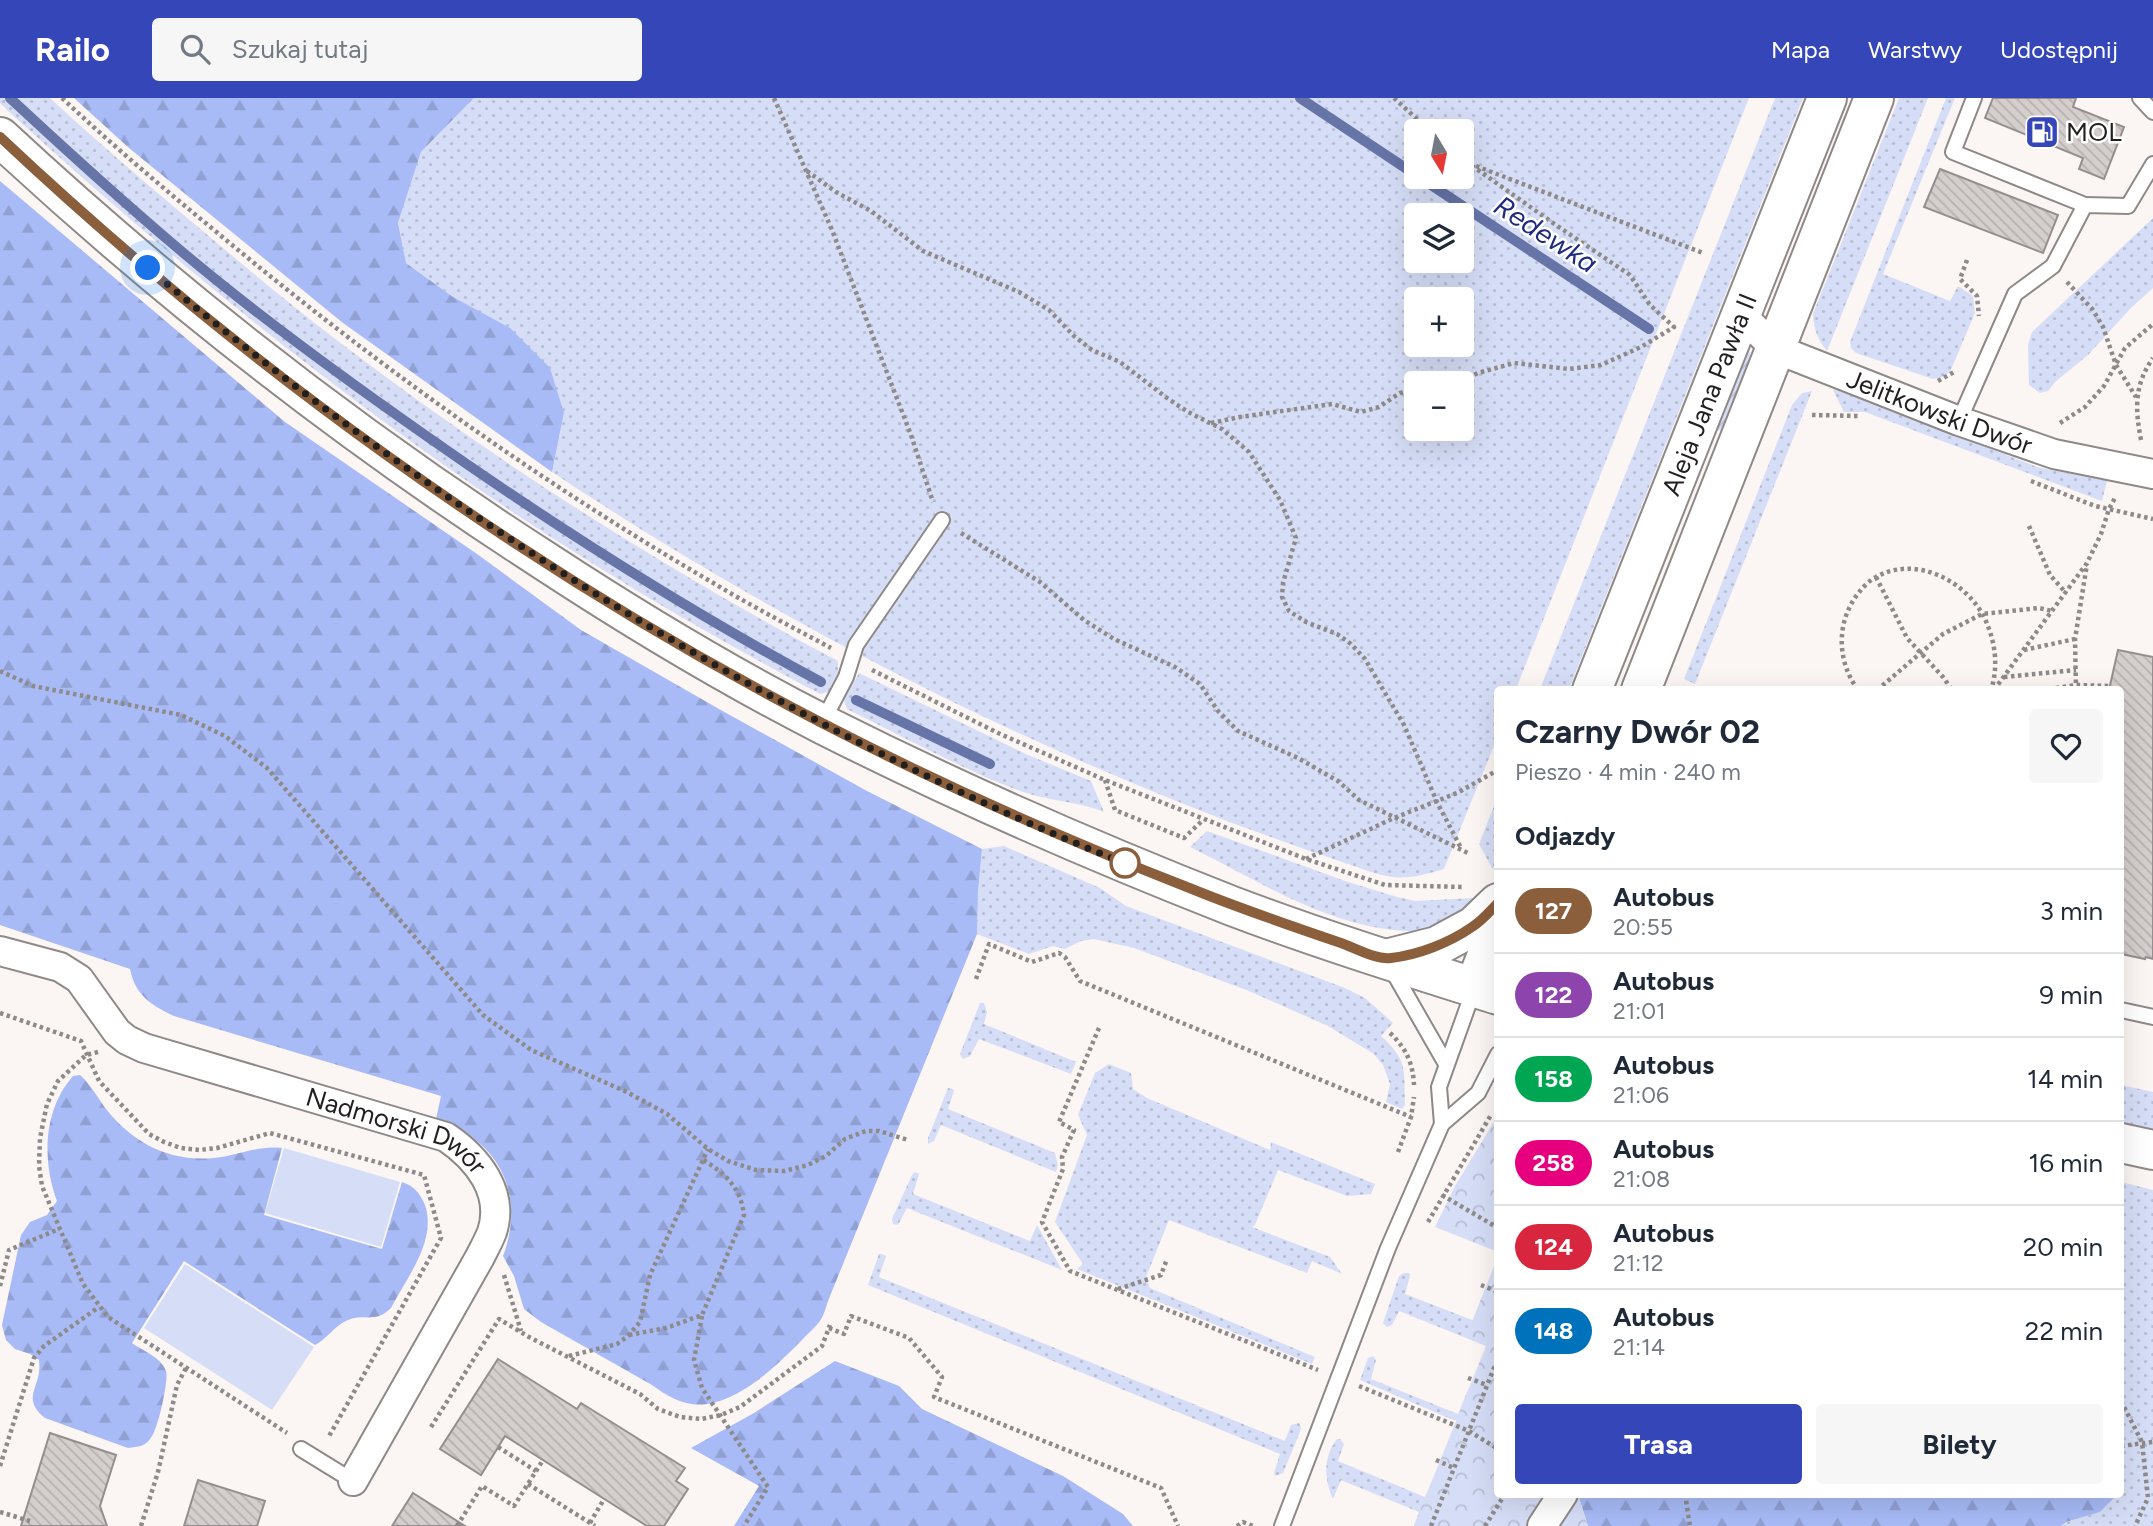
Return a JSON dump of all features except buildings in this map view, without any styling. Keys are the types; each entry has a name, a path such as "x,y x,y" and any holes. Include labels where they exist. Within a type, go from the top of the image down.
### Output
{"main road":[{"name":"Aleja Jana Pawła II","path":"1594,686 1827,98"},
{"name":"Aleja Jana Pawła II","path":"1643,686 1874,98"},
{"path":"0,136 110,237 223,331 387,455 608,602 822,723 975,798 1109,856 1236,907 1386,959 1486,991 1494,948"},
{"path":"1386,959 1437,946 1474,926 1494,907"},
{"path":"2124,1144 2153,1150"}],"street":[{"name":"Jelitkowski Dwór","path":"1741,315 1776,349 1959,421 2054,454 2153,474"},
{"name":"Nadmorski Dwór","path":"0,951 60,967 79,979 117,1032 144,1048 446,1137 465,1150 480,1167 491,1187 493,1230 353,1481"},
{"path":"1542,1526 1560,1498"}],"lane":[{"path":"1974,98 1953,152 2085,205 2128,206 2153,164"},
{"path":"2140,98 2153,112"},
{"path":"1959,421 2015,294 2053,266 2085,205"},
{"path":"822,723 846,677 856,645 942,520"},
{"path":"1386,959 1446,1064"},
{"path":"1443,1124 1439,1087 1446,1064 1486,991"},
{"path":"2124,1011 2153,1017"},
{"path":"1282,1526 1388,1248 1443,1124 1478,1093 1494,1062"},
{"path":"300,1449 353,1481"}],"path":[{"path":"62,98 106,140 337,330 472,428 595,511 715,585 851,660 998,733 1203,820 1385,885 1457,887"},
{"path":"774,98 832,230 911,435 928,492 942,520 1040,582 1084,620 1114,639 1175,667 1200,684 1218,711 1238,732 1298,758 1338,781 1359,800 1470,854"},
{"path":"1394,98 1417,119"},
{"path":"1474,166 1703,253"},
{"path":"1474,168 1630,275 1650,304 1674,327 1641,347 1601,365 1569,369 1514,363 1474,375"},
{"path":"806,171 836,192 871,211 923,251 1020,292 1049,310 1092,350 1120,362 1167,398 1222,429 1249,452 1280,500 1296,538 1283,583 1282,597 1289,611 1306,622 1352,643 1365,659 1404,725 1461,850"},
{"path":"1967,260 1960,279 1977,296 1980,314 1975,326"},
{"path":"2053,266 2093,310 2103,327 2116,365 2136,397"},
{"path":"2025,445 2085,407 2105,386 2125,348 2153,324"},
{"path":"2146,447 2140,439 2136,397 2146,368 2153,358"},
{"path":"1931,382 1940,381 1953,374 1958,362"},
{"path":"1211,423 1332,404 1361,412 1379,407 1404,392"},
{"path":"1996,686 2088,563 2109,509 2122,487"},
{"path":"2029,526 2050,575 2066,593"},
{"path":"2076,686 2074,639 2088,563"},
{"path":"1855,686 1844,663 1842,649 1842,628 1849,609 1856,597 1876,577 1895,570 1916,569 1937,574 1955,583 1971,597 1990,629 1996,663 1993,686"},
{"path":"1876,577 1907,639 1921,651 1949,686"},
{"path":"1882,686 1943,634 1982,614 2039,608 2052,611"},
{"path":"2024,650 2074,639"},
{"path":"2004,677 2076,670"},
{"path":"0,671 33,686 181,715 225,736 267,768 483,1015 531,1050 627,1092 667,1114 708,1149 728,1161 756,1170 784,1171 808,1165 826,1156 845,1139 866,1131 879,1131 908,1140"},
{"path":"1306,859 1394,818 1437,802 1494,772"},
{"path":"1105,780 1115,810 1184,838 1203,820"},
{"path":"976,979 989,944 1032,962 1059,953 1065,957 1080,981 1411,1117"},
{"path":"0,1013 81,1041 99,1081 149,1134 164,1143 199,1150 218,1148 270,1133 424,1175 440,1238 316,1458"},
{"path":"1099,1028 1059,1113 1059,1122 1074,1130 1062,1157 1063,1169 1042,1223 1070,1271 1469,1431 1494,1447"},
{"path":"1390,1033 1405,1050 1411,1064 1414,1094 1411,1117 1398,1153"},
{"path":"127,1040 110,1050 86,1055 58,1081 47,1104 40,1138 39,1166 42,1186 59,1229 83,1284 108,1317 287,1433 300,1449"},
{"path":"1423,1232 1491,1114"},
{"path":"568,1356 617,1344 640,1322 650,1275 708,1149"},
{"path":"703,1160 720,1170 732,1183 742,1201 744,1215 702,1315 694,1360 702,1388 768,1488 746,1526"},
{"path":"1442,1195 1494,1226"},
{"path":"1041,1205 1047,1208"},
{"path":"0,1286 9,1250 59,1229"},
{"path":"1116,1290 1161,1275 1167,1259"},
{"path":"1481,1285 1494,1290"},
{"path":"0,1466 34,1358 44,1346 99,1307"},
{"path":"628,1336 666,1328 702,1315"},
{"path":"430,1427 499,1319 640,1394 658,1409 680,1417 701,1419 740,1407 822,1346 830,1327 844,1334 852,1316 909,1338 942,1377 934,1397 1161,1488 1178,1526"},
{"path":"141,1526 158,1472 177,1385 186,1368"},
{"path":"1431,1526 1494,1368"},
{"path":"1468,1378 1487,1385"},
{"path":"2124,1407 2142,1442 2148,1498 2135,1526"},
{"path":"2124,1445 2153,1442"},
{"path":"498,1447 536,1471"},
{"path":"457,1526 482,1486 514,1506 543,1460"},
{"path":"1436,1461 1454,1468"},
{"path":"528,1484 592,1524 604,1499"},
{"path":"1485,1526 1502,1498"},
{"path":"1686,1498 1690,1526"},
{"path":"0,1512 30,1521"},
{"path":"1237,1526 1243,1522 1252,1526"}],"green space":[{"path":"0,98 50,98 134,173 278,293 394,383 579,510 707,588 838,661 838,672 828,692 820,694 644,595 434,458 215,291 8,111 0,103"},
{"path":"74,98 474,98 421,152 398,223 406,263 453,297 510,328 550,368 564,413 552,472 343,323 129,148"},
{"path":"474,98 1749,98 1517,686 1494,686 1494,746 1444,869 1406,877 1374,873 1298,847 1139,786 1051,748 880,665 796,620 632,524 552,472 564,414 453,297 406,263 398,223 421,152"},
{"path":"1775,98 1803,98 1570,686 1541,686"},
{"path":"1899,98 1928,98 1827,351 1817,334 1813,314"},
{"path":"1946,98 1955,98 1883,274 1950,301 1958,286 1973,296 1975,313 1950,372 1933,379 1856,353 1850,342"},
{"path":"0,181 285,422 477,554 581,630 867,791 982,849 977,934 823,1316 781,1360 746,1388 720,1401 707,1404 678,1400 541,1322 524,1309 514,1276 503,1256 511,1222 511,1206 503,1174 484,1147 470,1136 436,1119 441,1096 174,1016 145,998 136,986 130,969 0,925"},
{"path":"2153,218 2153,288 2088,355 2048,391 2040,393 2029,385 2028,345 2032,332"},
{"path":"1748,347 1752,359 1723,432 1715,429"},
{"path":"1837,389 2037,467 2107,481 2102,501 1865,412 1844,412 1833,390"},
{"path":"1812,391 1695,684 1684,679 1792,405 1802,393"},
{"path":"859,673 1028,755 1091,781 1104,812 1020,791 954,763 847,709 844,700"},
{"path":"1494,806 1494,868 1479,844"},
{"path":"1207,831 1397,897 1416,901 1474,898 1450,917 1421,928 1421,931 1360,924 1301,903 1190,847"},
{"path":"1004,846 1100,888 1126,906 1345,988 1365,998 1393,1023 1381,1036 1396,1052 1403,1067 1405,1105 1402,1109 1386,1102 1390,1084 1383,1065 1374,1054 1328,1026 1249,991 1134,948 1094,939 1081,941 1065,949 1053,946 1029,954 977,934 982,849"},
{"path":"980,1003 984,1003 987,1012 984,1024 1076,1062 1071,1074 979,1039 970,1056 963,1059 960,1054"},
{"path":"1109,1064 1131,1073 1133,1089 1147,1098 1270,1150 1271,1142 1375,1184 1371,1194 1347,1196 1278,1170 1252,1227 1330,1257 1342,1274 1312,1261 1307,1273 1169,1220 1146,1277 1150,1288 1315,1357 1312,1364 1077,1269 1083,1264 1055,1222 1087,1135 1078,1115 1095,1073"},
{"path":"80,1075 128,1132 153,1148 182,1157 214,1158 265,1148 282,1148 264,1215 382,1249 402,1182 413,1188 425,1205 427,1232 412,1271 391,1308 380,1316 354,1318 343,1322 315,1345 184,1261 132,1343 156,1358 164,1366 167,1376 157,1424 148,1442 128,1448 45,1418 37,1411 33,1398 39,1360 15,1349 6,1340 2,1325 21,1235 30,1222 47,1215 57,1201 49,1169 48,1136 56,1104 63,1089 73,1076"},
{"path":"2124,1086 2153,1092 2153,1132 2124,1126"},
{"path":"948,1088 954,1091 948,1109 1055,1153 1058,1165 1056,1172 941,1125 934,1141 928,1144"},
{"path":"1494,1122 1494,1250 1435,1227 1455,1186"},
{"path":"284,1148 400,1182 381,1247 265,1213"},
{"path":"915,1172 919,1174 913,1194 1030,1241 1037,1225 1062,1270 907,1208 898,1225 893,1224 892,1219"},
{"path":"2124,1183 2153,1190 2153,1526 2061,1526 2100,1512 2114,1498 2124,1498"},
{"path":"879,1254 886,1256 879,1277 1285,1441 1291,1425 1299,1423 1300,1432 1283,1473 1275,1476 1274,1473 1280,1454 868,1285"},
{"path":"185,1264 314,1347 272,1410 144,1328"},
{"path":"1494,1266 1494,1498 1579,1498 1588,1526 1414,1526 1486,1346 1466,1337"},
{"path":"1409,1273 1410,1276 1405,1294 1472,1320 1494,1338 1494,1343 1486,1346 1399,1311 1392,1325 1387,1327 1383,1323 1399,1276"},
{"path":"1373,1356 1376,1360 1371,1379 1458,1414 1469,1387 1466,1420 1453,1420 1360,1380 1368,1358"},
{"path":"835,1361 899,1386 922,1409 1063,1476 1123,1514 1133,1526 734,1526 759,1486 691,1448 754,1413"},
{"path":"1337,1439 1344,1444 1338,1461 1425,1497 1437,1469 1443,1478 1414,1526 1419,1512 1341,1480 1333,1499 1326,1468 1329,1453"},
{"path":"1579,1498 2114,1498 2100,1512 2061,1526 1588,1526"}],"waterway":[{"path":"10,98 158,232 270,322 363,391 521,501 619,564 719,625 821,682"},
{"name":"Redewka","path":"1300,98 1404,167"},
{"name":"Redewka","path":"1437,189 1649,329"},
{"path":"856,700 990,764"}],"bus line":[{"name":"127","path":"0,137 110,237 223,331 387,455 608,602 822,723 975,798 1109,856 1236,907 1386,959 1437,946 1474,926 1494,907"}],"place":[{"name":"MOL","path":"2042,132"}],"route":[{"path":"148,268 223,331 387,455 608,602 822,723 975,798 1134,867 1125,863"}]}
